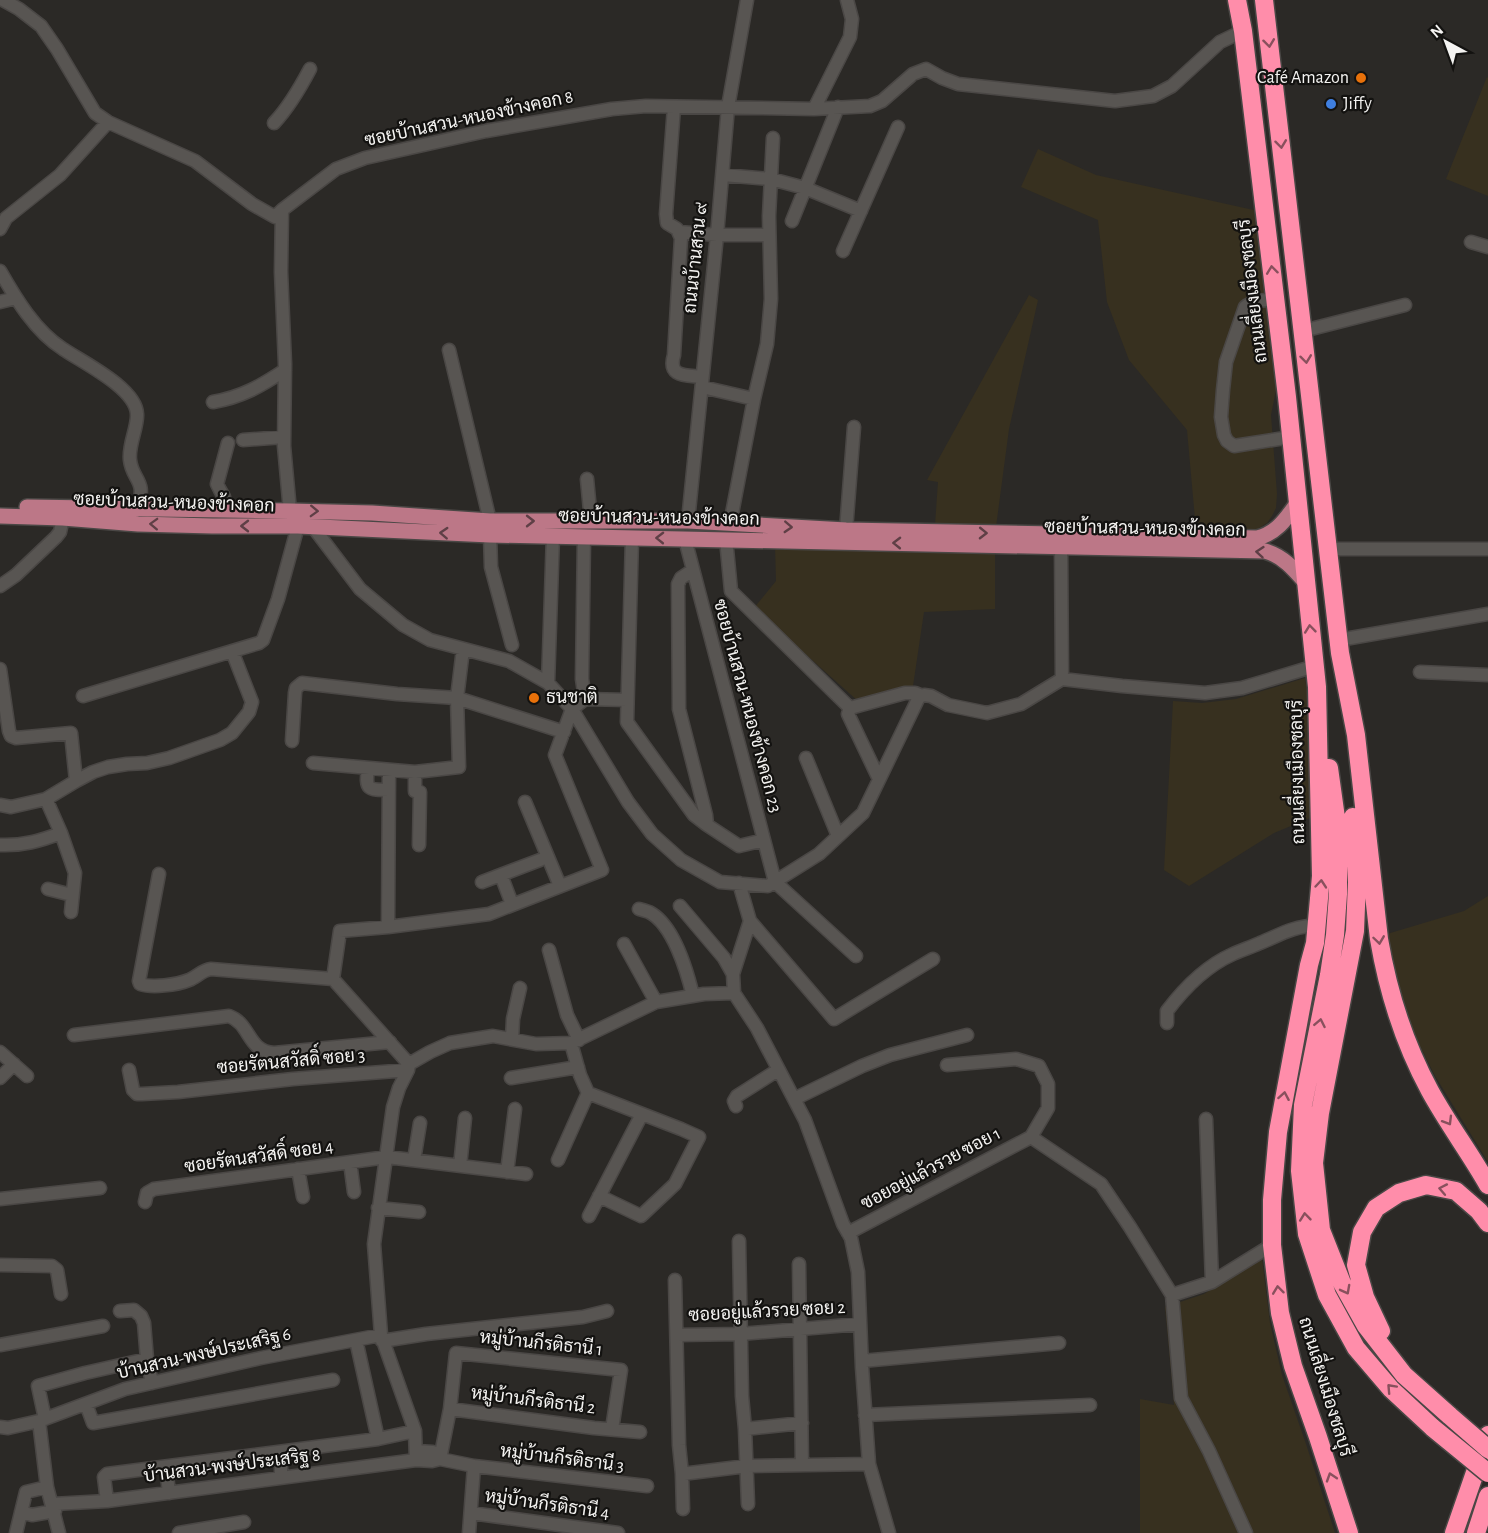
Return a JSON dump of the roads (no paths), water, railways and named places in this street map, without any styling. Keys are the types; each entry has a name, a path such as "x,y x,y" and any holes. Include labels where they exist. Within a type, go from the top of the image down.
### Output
{"highway":[{"name":"ถนนเลี่ยงเมืองชลบุรี","path":"1237,0 1243,31 1291,436 1317,687 1321,876 1315,943 1278,1132 1272,1200 1272,1245 1280,1313 1293,1366 1349,1533"},
{"path":"1264,0 1340,647 1357,872 1355,931 1320,1113 1314,1163 1321,1230 1342,1283 1365,1326 1404,1375 1488,1449"},
{"path":"1340,647 1356,735 1384,970 1396,1013 1412,1055 1431,1092 1488,1185"},
{"path":"1317,687 1336,818 1338,894 1329,975 1304,1105 1300,1171 1307,1234 1327,1295 1356,1348 1391,1389 1433,1428 1488,1473"},
{"path":"1404,1375 1365,1297 1356,1265 1362,1232 1376,1208 1399,1193 1426,1185 1456,1191 1479,1211 1488,1223"},
{"path":"1454,1533 1488,1435"},
{"path":"1476,1533 1488,1496"}],"main road":[{"name":"ซอยบ้านสวน-หนองข้างคอก","path":"0,516 138,524 305,527 490,528 591,521 688,521 846,530 1257,538 1267,536 1282,524 1298,502"},
{"name":"ซอยบ้านสวน-หนองข้างคอก","path":"0,506 372,513 584,537 1265,551 1274,554 1291,566 1306,583"},
{"path":"212,526 219,510"},
{"path":"685,539 688,521"}],"street":[{"path":"3,0 41,26 95,113 108,122 195,161 252,204 275,217 282,210"},
{"name":"ถนนบ้านสวน ๙","path":"688,521 728,108 747,0"},
{"path":"814,109 850,37 852,19 847,0"},
{"name":"ซอยบ้านสวน-หนองข้างคอก 8","path":"282,210 336,169 365,158 486,131 612,109 646,106 814,109 870,106 882,101 913,74 926,69 958,84 1115,102 1153,96 1172,86 1220,42 1243,31"},
{"path":"274,123 285,112 310,69"},
{"path":"674,107 666,214 667,223 677,229 681,238 672,363 674,370 679,374 754,399"},
{"path":"792,221 838,107"},
{"path":"0,229 6,218 60,176 108,122"},
{"path":"843,251 898,127"},
{"path":"730,524 766,344 771,299 769,216 773,138"},
{"path":"723,175 771,180 805,188 861,211"},
{"path":"282,210 284,437 290,511"},
{"path":"679,232 769,235"},
{"path":"1471,242 1488,247"},
{"path":"0,271 16,298 46,336 63,350 118,384 134,403 137,414 130,460 140,483 141,498 137,507"},
{"path":"0,302 16,298"},
{"path":"1275,300 1261,301 1245,307 1226,362 1221,417 1224,435 1227,441 1234,446 1291,436"},
{"path":"1303,332 1405,305"},
{"path":"449,350 490,528 491,567 512,645"},
{"path":"213,402 243,394 268,382 285,370"},
{"path":"846,530 854,427"},
{"path":"243,440 284,437"},
{"path":"219,510 224,497 217,484 228,443"},
{"path":"587,479 591,521"},
{"path":"0,586 16,575 56,537 60,532 63,518"},
{"path":"83,696 259,643 265,637 305,527 360,589 403,625 429,640 509,661 548,683 572,709 628,802 652,834 681,860 720,882 768,886 819,854 863,813 919,699 924,694 948,705 987,713 1021,704 1062,679 1205,693 1242,688 1315,666"},
{"path":"548,683 553,535"},
{"path":"584,537 582,679 585,699"},
{"path":"632,537 627,722 693,815 739,846 764,840"},
{"name":"ซอยบ้านสวน-หนองข้างคอก 23","path":"685,539 775,882"},
{"path":"726,539 731,591 850,708"},
{"path":"1061,546 1062,679"},
{"path":"1328,549 1488,549"},
{"path":"693,570 681,578 678,584 679,709 707,825"},
{"path":"1340,647 1488,614"},
{"path":"314,763 415,772 459,767 458,698 464,649"},
{"path":"0,805 11,807 46,799 93,772 108,767 169,758 228,736 246,717 252,702 232,651"},
{"path":"0,669 11,736 16,738 71,733 76,781"},
{"path":"1420,672 1488,675"},
{"path":"292,741 295,693 296,688 302,683 397,694 458,698 564,732"},
{"path":"850,708 904,693 915,693 919,699"},
{"path":"333,979 340,931 489,914 602,870 555,755 572,709 585,699 627,700"},
{"path":"850,708 849,714 879,779"},
{"path":"806,758 838,836"},
{"path":"368,768 367,786 372,790 389,790"},
{"path":"388,927 389,770"},
{"path":"415,772 415,791 420,792 419,845"},
{"path":"46,799 75,873 71,912"},
{"path":"525,802 560,886"},
{"path":"0,845 40,841 61,833"},
{"path":"482,882 540,860"},
{"path":"159,874 140,984 154,986 183,982 211,969 333,979 390,1042 409,1067"},
{"path":"501,875 512,904"},
{"path":"775,882 856,956"},
{"path":"739,883 750,921 834,1019 933,959"},
{"path":"48,889 72,895"},
{"path":"680,906 724,958 733,974"},
{"path":"639,909 650,912 669,933 686,969 693,996"},
{"path":"750,921 733,974 734,993 757,1028 805,1119 843,1224 851,1238 858,1272 869,1464 889,1533"},
{"path":"1167,1023 1167,1011 1185,988 1205,970 1232,954 1282,933 1300,926 1317,925"},
{"path":"624,944 656,1002"},
{"path":"549,950 575,1041 578,1067 588,1093 558,1160"},
{"path":"512,1039 513,1019 520,988"},
{"path":"416,1456 415,1431 382,1338 374,1244 393,1107 409,1067 430,1052 450,1043 493,1036 536,1044 575,1041 656,1002 734,993"},
{"path":"74,1035 229,1016 237,1020 260,1049 266,1052 390,1042"},
{"path":"794,1100 862,1066 890,1055 967,1035"},
{"path":"0,1052 27,1076"},
{"path":"947,1065 1016,1059 1040,1066 1048,1084 1048,1108 1031,1137 1101,1184 1131,1227 1172,1295 1181,1398 1209,1451 1246,1533"},
{"path":"0,1078 14,1064"},
{"name":"ซอยรัตนสวัสดิ์ ซอย 3","path":"129,1070 137,1094 178,1092 409,1067"},
{"path":"511,1078 578,1067"},
{"path":"736,1106 734,1101 737,1096 778,1070"},
{"path":"588,1093 699,1137 675,1184 641,1216 599,1196"},
{"path":"507,1172 515,1109"},
{"path":"589,1216 642,1114"},
{"path":"460,1166 465,1118"},
{"path":"1206,1119 1212,1282"},
{"path":"414,1160 420,1123"},
{"name":"ซอยอยู่แล้วรวย ซอย 1","path":"848,1233 1031,1137"},
{"name":"ซอยรัตนสวัสดิ์ ซอย 4","path":"145,1202 147,1193 154,1190 387,1157 526,1174"},
{"path":"350,1162 354,1192"},
{"path":"298,1169 303,1197"},
{"path":"0,1199 99,1188"},
{"path":"378,1208 419,1212"},
{"path":"739,1241 740,1334 742,1396 746,1429 747,1504"},
{"path":"1172,1295 1212,1282 1272,1245"},
{"path":"799,1264 802,1465"},
{"path":"0,1265 52,1266 57,1270 61,1294"},
{"path":"675,1280 683,1509"},
{"path":"120,1311 134,1310 141,1316 152,1383"},
{"name":"บ้านสวน-พงษ์ประเสริฐ 6","path":"0,1427 8,1428 42,1420 125,1389 261,1358 357,1340 582,1317 607,1311"},
{"name":"ซอยอยู่แล้วรวย ซอย 2","path":"677,1335 740,1334 860,1324"},
{"path":"0,1345 103,1326"},
{"path":"357,1340 378,1439"},
{"path":"862,1361 1059,1343"},
{"name":"หมู่บ้านกีรติธานี 1","path":"450,1409 456,1353 621,1371 612,1429"},
{"path":"59,1533 47,1487 38,1386 147,1359"},
{"path":"86,1404 93,1423 333,1380"},
{"path":"865,1415 1090,1405"},
{"path":"440,1459 450,1409"},
{"name":"หมู่บ้านกีรติธานี 2","path":"450,1409 640,1432"},
{"path":"746,1429 802,1423"},
{"path":"107,1501 105,1475 378,1439 415,1431"},
{"path":"281,1452 281,1478"},
{"name":"บ้านสวน-พงษ์ประเสริฐ 8","path":"21,1512 32,1515 54,1508 281,1478 416,1456 432,1461 440,1459"},
{"name":"หมู่บ้านกีรติธานี 3","path":"440,1459 474,1467 647,1486"},
{"path":"682,1474 747,1466 869,1464"},
{"path":"166,1467 169,1493"},
{"path":"469,1533 474,1467"},
{"path":"16,1533 26,1492 47,1487"},
{"name":"หมู่บ้านกีรติธานี 4","path":"471,1513 618,1533"},
{"path":"179,1533 244,1522"}],"place":[{"name":"Café Amazon","path":"1361,78"},
{"name":"Jiffy","path":"1331,104"},
{"name":"ธนชาติ","path":"534,698"}]}
